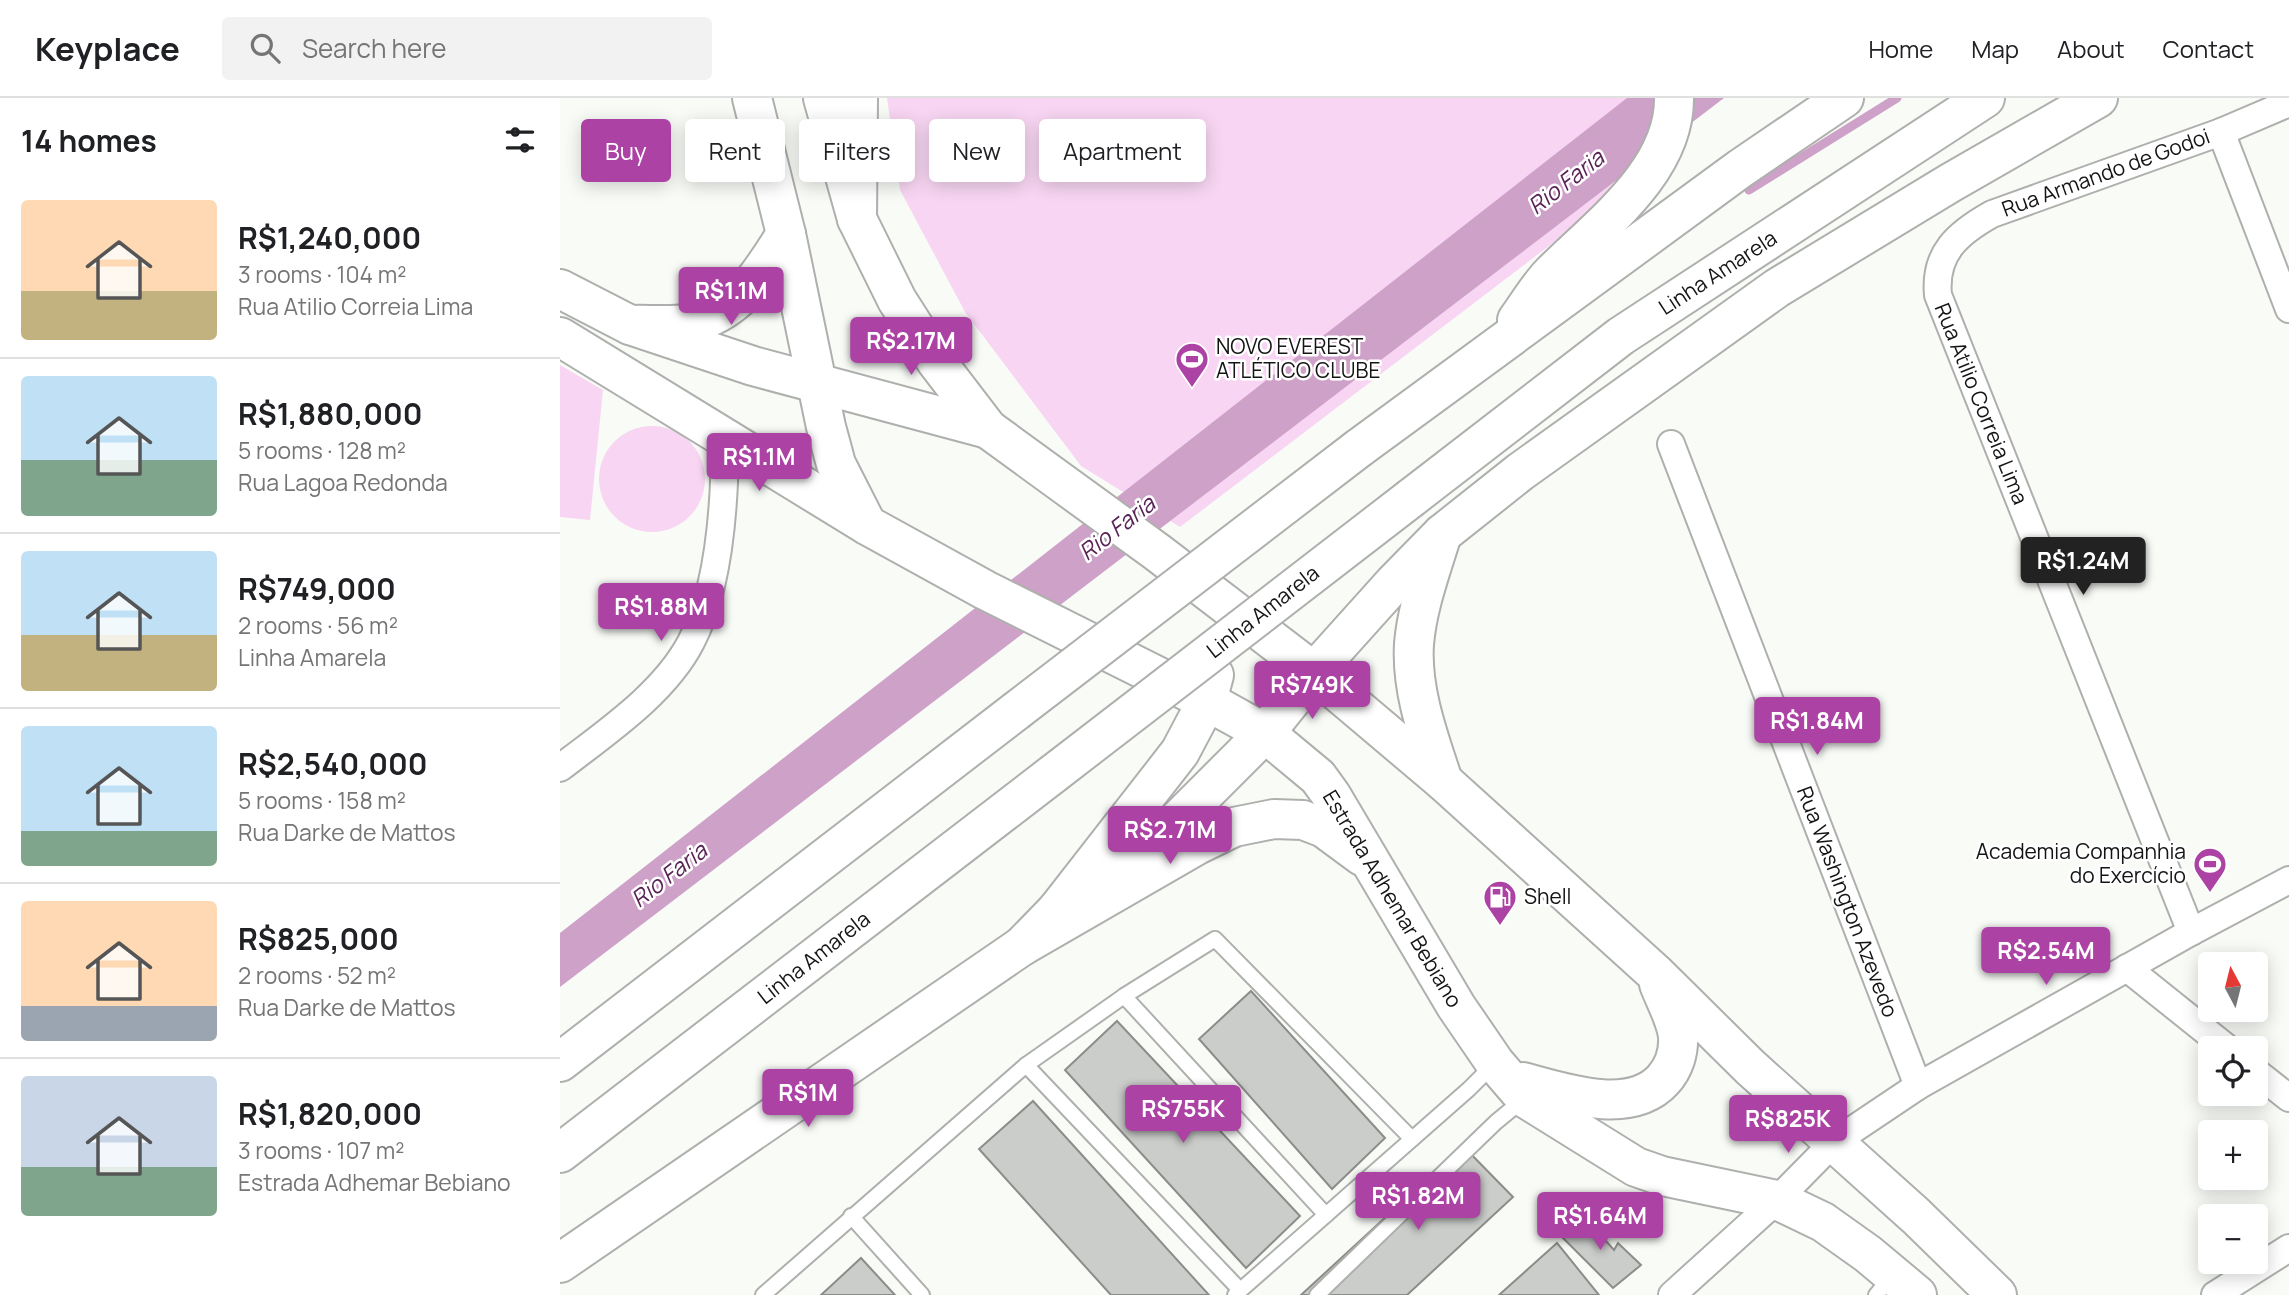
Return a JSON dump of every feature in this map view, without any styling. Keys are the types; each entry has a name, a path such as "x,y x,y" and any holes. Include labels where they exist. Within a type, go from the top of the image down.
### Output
{"main road":[{"path":"751,98 786,234 836,464 867,525"},
{"path":"823,98 857,219 897,300 936,361 988,429 1230,607 1314,672 1444,781 1655,972 1750,1067 1916,1216 1997,1295"},
{"path":"857,219 858,98"},
{"path":"1498,348 1550,275 1608,222 1657,160 1674,113 1674,98"},
{"path":"560,1062 1359,448 1741,168 1844,98"},
{"name":"Linha Amarela","path":"560,1153 1622,336 1985,98"},
{"path":"1057,910 1134,857 1179,819 1265,733 1314,672 1442,534 1520,472 1777,288 1950,183 2098,98"},
{"path":"630,324 688,324 713,316 737,300 754,282 786,234"},
{"path":"560,289 630,324 753,366 988,429"},
{"name":"Estrada Adhemar Bebiano","path":"560,337 867,525 985,590 1207,701 1265,733 1318,777 1347,819 1455,1006 1509,1080 1636,1167 1662,1176 1777,1200 1824,1222 1895,1288"},
{"path":"1442,534 1421,606 1415,644 1415,674 1425,726 1444,781"},
{"path":"1023,946 1057,910 1180,752 1207,701 1230,607"},
{"path":"560,1263 1023,946 1197,845 1234,827 1274,819 1303,820 1324,828 1375,866"},
{"path":"1509,1080 1588,1098 1640,1097 1656,1088 1671,1072 1678,1048 1677,1031 1655,972"}],"street":[{"name":"Rua Armando de Godoi","path":"1940,265 1952,243 1966,228 1992,215 2221,132 2289,103"},
{"path":"2221,132 2289,309"},
{"name":"Rua Atilio Correia Lima","path":"1940,265 1936,282 1938,295 2191,932"},
{"path":"560,768 632,711 666,676 690,644 705,611 725,497 725,437"},
{"name":"Rua Washington Azevedo","path":"1671,444 1919,1086"},
{"path":"725,497 758,458"},
{"path":"1672,1295 1777,1200 1833,1143 1919,1086 2191,932 2289,880"},
{"path":"2127,968 2212,1036"},
{"path":"2268,1081 2289,1098"},
{"path":"2215,1295 2289,1248"}],"lane":[{"path":"763,1295 1026,1065 1124,996 1215,939 1412,1139"},
{"path":"1124,996 1326,1215"},
{"path":"1026,1065 1237,1293 1412,1139 1509,1080"},
{"path":"1317,1295 1496,1122 1509,1080"},
{"path":"851,1216 922,1295"}],"shaded area":[{"name":"NOVO EVEREST ATLÉTICO CLUBE","path":"887,98 1649,98 1625,188 1180,527 1081,466 965,312 900,190 899,182 915,182 915,119 890,119"},
{"path":"560,365 603,390 590,520 560,517"},
{"path":"652,426 672,430 689,442 701,459 705,479 701,499 689,516 672,528 652,532 632,528 615,516 603,499 599,479 603,459 615,442 632,430"}],"water":[{"name":"Rio Faria","path":"1627,98 1724,98 560,987 560,933"}],"building":[{"path":"1251,991 1385,1138 1332,1189 1199,1039"},
{"path":"1117,1021 1300,1216 1246,1268 1065,1070"},
{"path":"1033,1101 1209,1295 1111,1295 979,1149"},
{"path":"1463,1146 1513,1197 1407,1295 1301,1295"},
{"path":"1582,1214 1614,1250 1618,1243 1641,1265 1613,1288 1559,1234"},
{"path":"1557,1243 1599,1295 1499,1295"},
{"path":"861,1258 895,1295 821,1295"}],"waterway":[{"path":"1749,190 1897,98"}],"place":[{"name":"NOVO EVEREST ATLÉTICO CLUBE","path":"1192,389"},
{"name":"Academia Companhia do Exercício","path":"2210,894"},
{"name":"Shell","path":"1500,927"}]}
